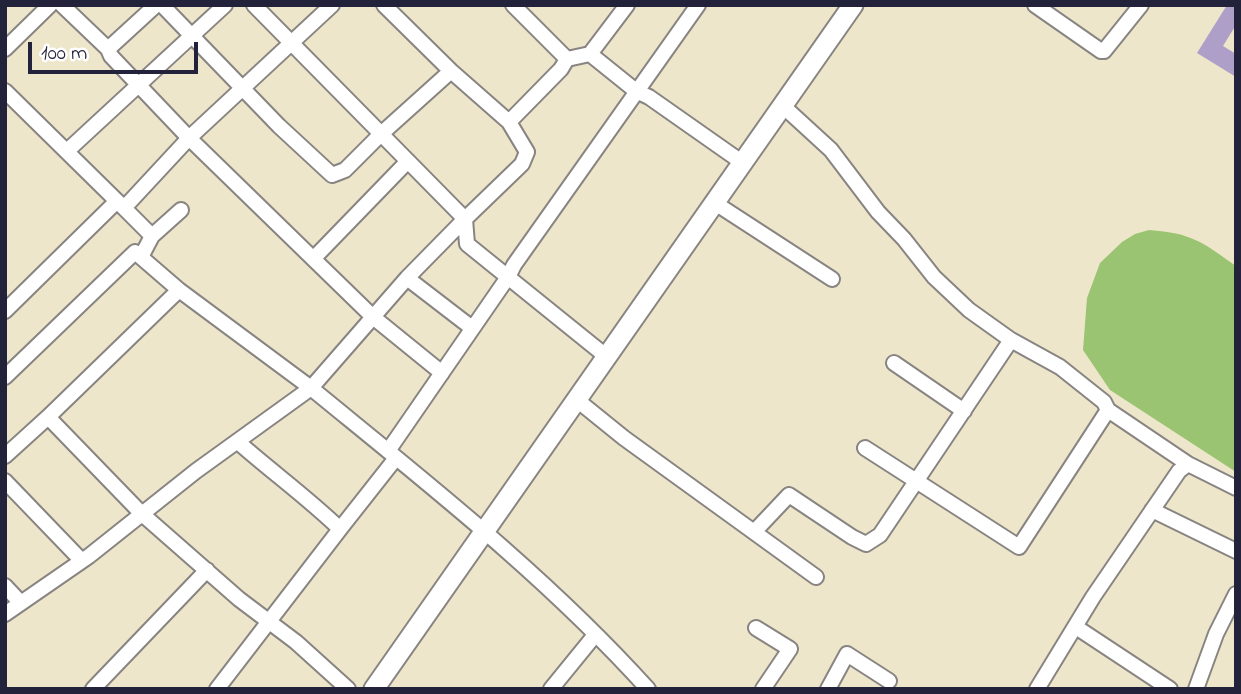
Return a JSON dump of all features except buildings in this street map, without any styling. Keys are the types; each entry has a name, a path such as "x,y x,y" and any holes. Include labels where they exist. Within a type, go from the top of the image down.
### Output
{"main road":[{"path":"374,689 853,5"}],"street":[{"path":"5,49 50,5"},
{"path":"62,5 190,138 373,317 442,373"},
{"path":"108,50 156,5"},
{"path":"162,5 242,88 332,175 345,170 451,71"},
{"path":"67,151 225,5"},
{"path":"254,5 465,219 467,244 607,356"},
{"path":"5,311 332,5"},
{"path":"5,614 82,561 141,513 311,388 407,278 522,164 527,152 509,122 451,71 384,5"},
{"path":"513,5 567,59"},
{"path":"217,689 341,529 514,265 698,5"},
{"path":"1035,5 1104,51 1142,5"},
{"path":"509,122 561,69 567,59 590,54 624,7"},
{"path":"590,54 635,91 649,97 743,163"},
{"path":"5,91 152,236"},
{"path":"783,106 831,150 878,212 904,239 934,278 969,310 1012,340 1060,367 1104,402 1108,410 1188,464 1236,488"},
{"path":"314,258 408,161"},
{"path":"715,203 832,279"},
{"path":"141,257 152,236 181,210"},
{"path":"5,377 135,252 179,290 311,388 485,531 648,689"},
{"path":"407,278 472,328"},
{"path":"5,456 179,290"},
{"path":"754,533 789,495 866,544 880,535 1012,340"},
{"path":"894,363 964,411"},
{"path":"577,400 624,438 816,578"},
{"path":"865,448 1019,547 1108,410"},
{"path":"48,417 141,513 239,599 296,642 348,689"},
{"path":"238,442 341,529"},
{"path":"1037,689 1093,597 1179,471 1188,464"},
{"path":"5,481 82,561"},
{"path":"1152,510 1236,551"},
{"path":"93,689 207,570"},
{"path":"5,586 21,603"},
{"path":"1196,689 1216,634 1236,594"},
{"path":"1076,627 1170,689"},
{"path":"756,628 790,649 763,689"},
{"path":"551,689 595,635"},
{"path":"828,689 847,654 889,681"}],"green space":[{"path":"1149,230 1196,240 1236,266 1236,472 1110,390 1083,350 1087,298 1100,263 1122,242"}]}
